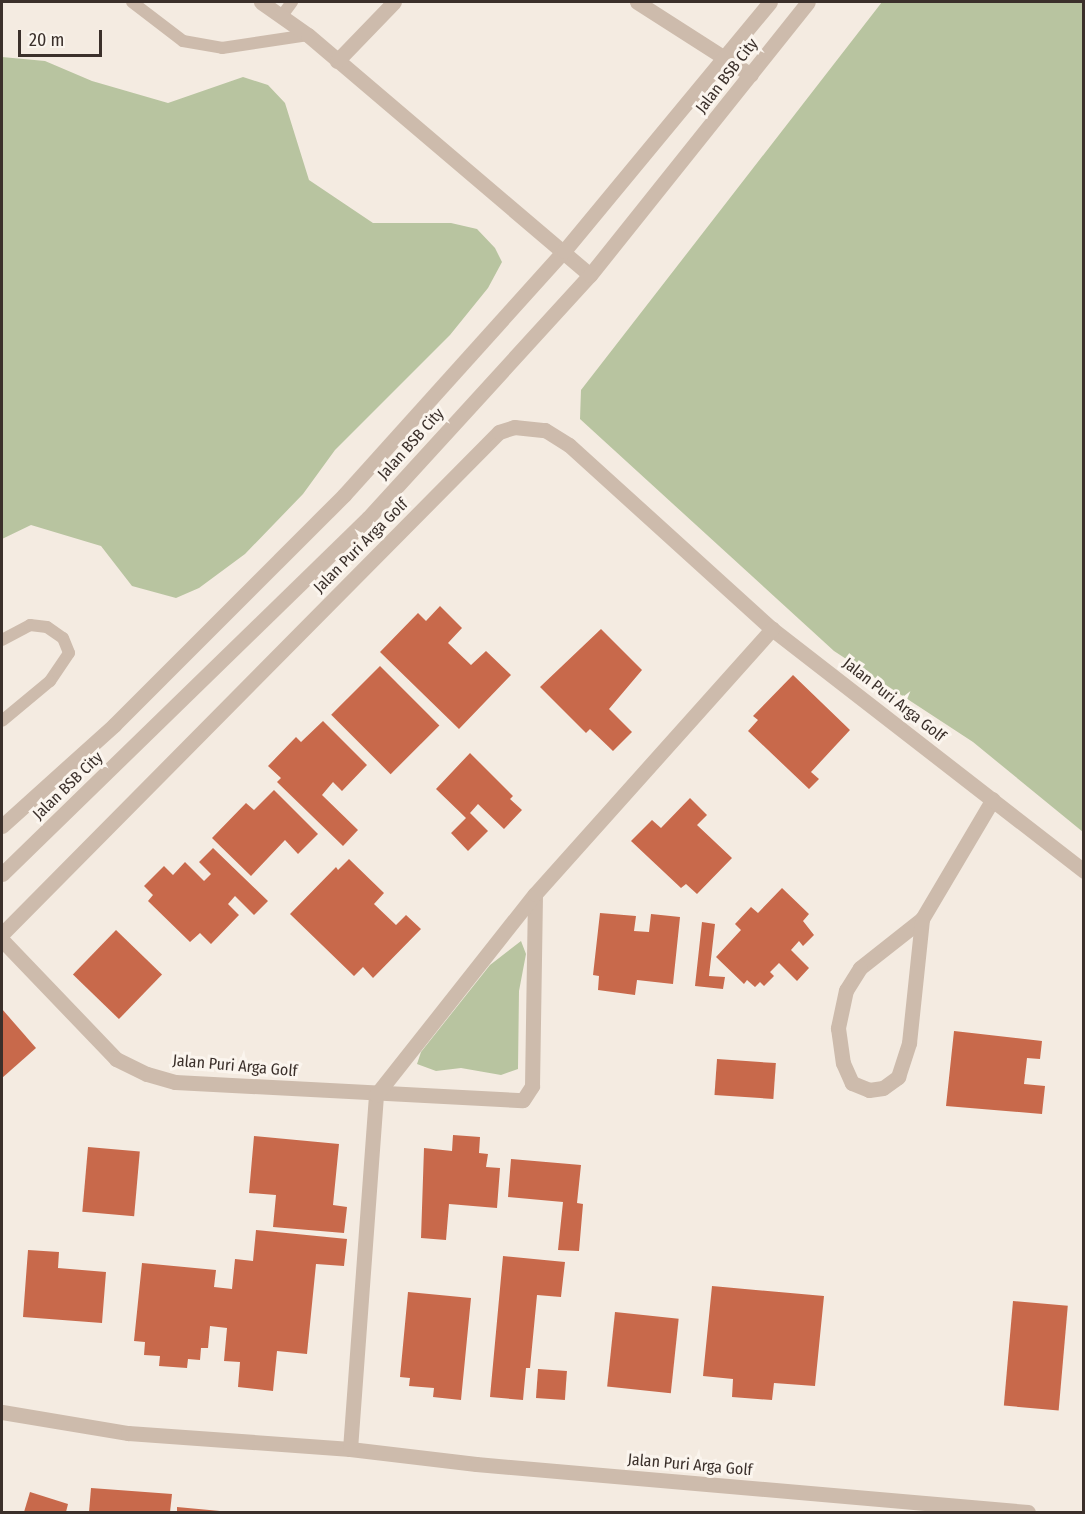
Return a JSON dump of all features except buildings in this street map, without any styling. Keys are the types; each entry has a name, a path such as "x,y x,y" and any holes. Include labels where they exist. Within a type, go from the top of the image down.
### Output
{"street":[{"path":"261,2 280,18 308,35 590,275"},
{"path":"337,61 394,2"},
{"path":"637,2 751,75"},
{"name":"Jalan BSB City","path":"2,826 114,725 344,495 564,251 726,59 770,2"},
{"name":"Jalan BSB City","path":"2,874 368,518 590,275 808,2"},
{"name":"Jalan Puri Arga Golf","path":"2,934 499,432 514,427 534,426 569,445 772,629 1083,871"},
{"path":"350,1449 376,1095 535,894 772,629"},
{"path":"922,919 909,1043 903,1064 898,1077 883,1088 869,1090 852,1083 843,1063 838,1028 846,990 869,960 922,919 993,799"},
{"name":"Jalan Puri Arga Golf","path":"2,940 116,1059 147,1074 175,1082 376,1095 524,1100 529,1094 535,894"},
{"name":"Jalan Puri Arga Golf","path":"2,1412 128,1433 350,1449 476,1464 1028,1512"}],"lane":[{"path":"132,2 183,41 222,48 308,35"},
{"path":"280,18 292,2"},
{"path":"2,640 30,625 47,627 63,638 69,653 50,681 2,722"}],"green space":[{"path":"882,2 1083,2 1083,832 973,742 834,651 580,419 581,390"},
{"path":"2,57 45,61 92,81 168,103 243,77 268,85 285,103 309,180 373,223 451,223 477,229 495,248 502,262 488,288 450,335 335,450 303,494 245,554 199,588 176,598 132,586 101,546 31,525 2,539"},
{"path":"521,941 526,954 519,991 518,1069 501,1075 461,1068 436,1071 417,1064 421,1052 490,965"}]}
